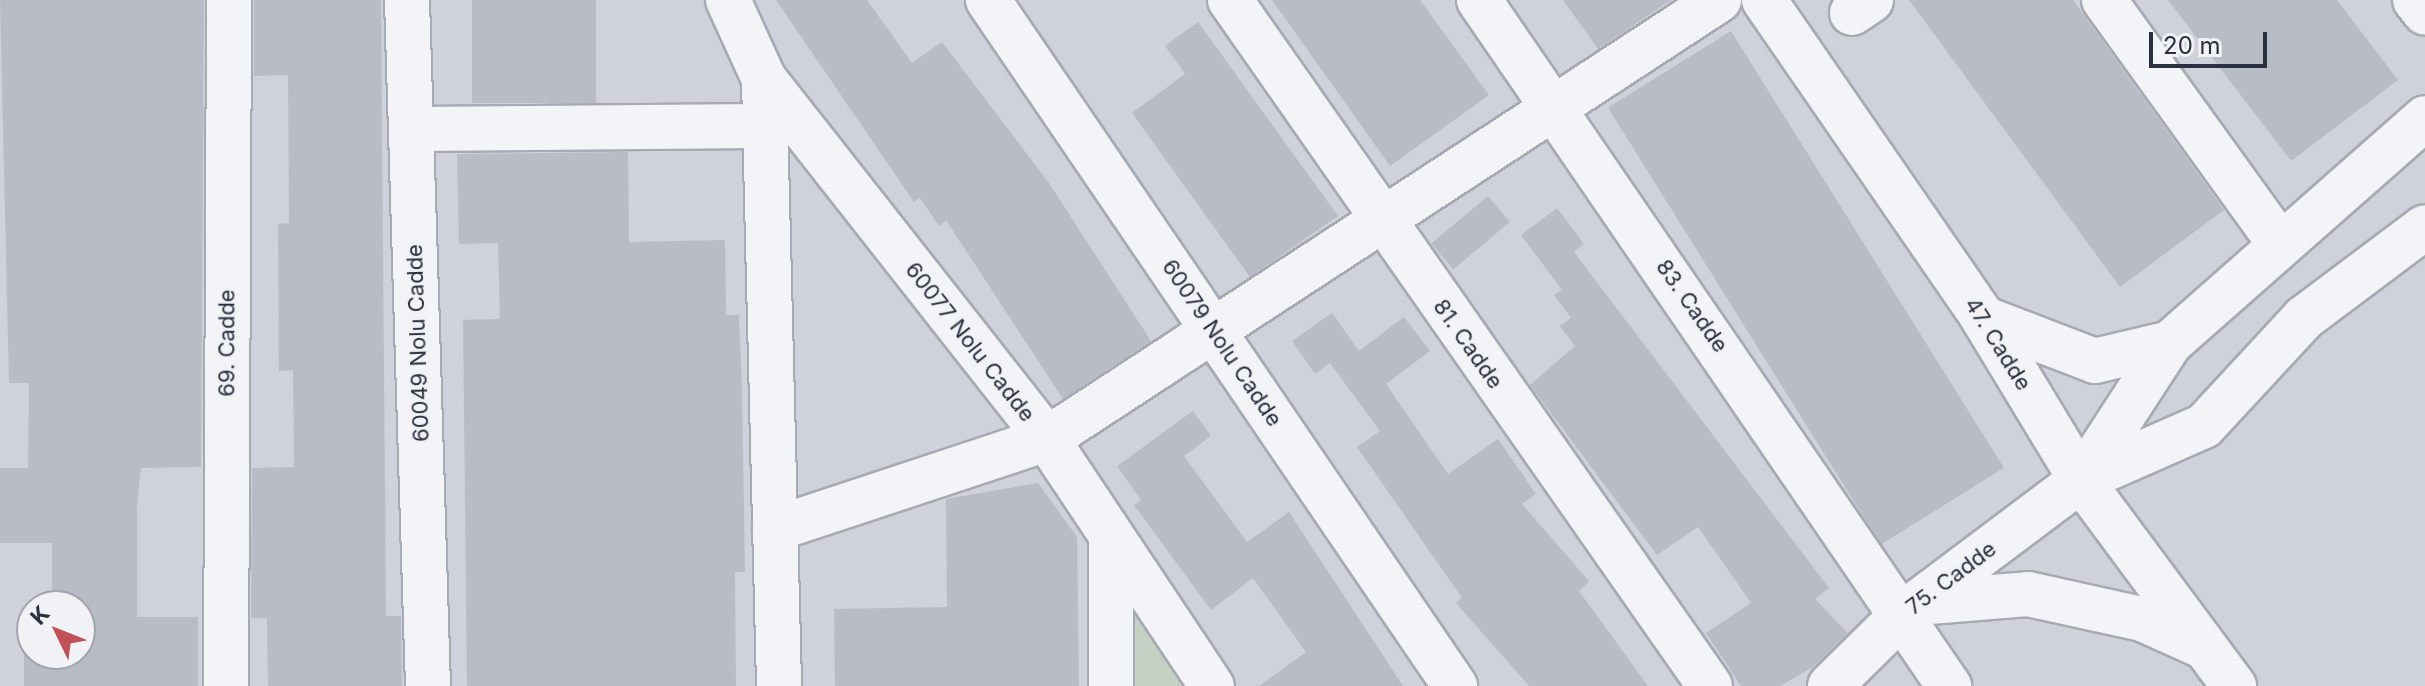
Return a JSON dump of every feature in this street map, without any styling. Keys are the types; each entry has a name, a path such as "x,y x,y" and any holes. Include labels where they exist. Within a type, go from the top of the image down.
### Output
{"street":[{"name":"69. Cadde","path":"226,686 229,0"},
{"name":"60049 Nolu Cadde","path":"407,0 428,686"},
{"name":"60077 Nolu Cadde","path":"728,0 764,79 1047,439 1111,542 1212,686"},
{"name":"60079 Nolu Cadde","path":"988,0 1455,686"},
{"name":"81. Cadde","path":"1230,0 1381,223 1710,686"},
{"name":"83. Cadde","path":"1479,0 1911,608 1949,686"},
{"path":"775,529 1047,439 1556,110 1719,0"},
{"name":"47. Cadde","path":"1764,0 1983,318 2081,480 2234,686"},
{"path":"2104,0 2279,243"},
{"path":"2415,0 2425,13"},
{"path":"764,79 779,686"},
{"path":"2081,480 2170,343 2279,243 2425,118"},
{"path":"411,129 765,126"},
{"path":"2081,480 2204,426 2304,318 2425,227"},
{"path":"1983,318 2095,361 2170,343"},
{"name":"75. Cadde","path":"1830,686 1911,608 2081,480"},
{"path":"1111,542 1111,686"},
{"path":"1911,608 2028,594 2142,619 2206,648"}],"shaded area":[{"path":"0,0 2425,0 2425,686 0,686"}],"green space":[{"path":"1124,589 1188,686 1126,686"}],"building":[{"path":"0,0 204,0 201,467 141,468 137,507 137,617 198,617 198,686 24,686 24,670 96,670 96,590 52,590 52,543 0,543 0,468 28,468 29,383 9,383"},
{"path":"254,0 381,0 386,616 401,616 402,686 268,686 267,618 251,618 252,468 294,467 293,370 279,371 278,224 289,223 288,75 254,76"},
{"path":"472,0 596,0 596,103 472,103"},
{"path":"776,0 867,0 912,63 942,42 1049,183 1151,341 1063,399 946,220 939,226 920,198 914,202"},
{"path":"1272,0 1420,0 1489,95 1390,166"},
{"path":"1563,0 1671,0 1598,49"},
{"path":"1909,0 2073,0 2224,210 2120,287"},
{"path":"2168,0 2337,0 2398,80 2291,161"},
{"path":"1198,22 1338,216 1250,277 1132,113 1185,74 1165,46"},
{"path":"1731,31 2004,468 1881,545 1608,108"},
{"path":"628,152 629,242 725,240 726,315 739,315 742,390 745,572 735,572 736,686 467,686 463,320 500,319 498,243 459,244 457,154"},
{"path":"1488,196 1510,222 1453,270 1431,244"},
{"path":"1557,208 1584,244 1574,252 1829,588 1815,599 1848,633 1813,667 1780,686 1741,686 1706,633 1751,603 1698,527 1657,555 1530,385 1575,346 1560,326 1571,318 1554,295 1562,290 1521,235"},
{"path":"1332,313 1359,351 1404,317 1430,351 1386,384 1448,474 1498,439 1536,494 1522,504 1589,581 1579,591 1648,686 1529,686 1456,603 1462,598 1357,447 1380,431 1330,363 1315,374 1292,341"},
{"path":"1193,411 1211,436 1184,456 1247,542 1289,512 1403,686 1259,686 1306,652 1253,578 1211,610 1134,505 1141,500 1117,466"},
{"path":"1038,483 1077,537 1079,686 835,686 834,609 947,607 946,499"}]}
